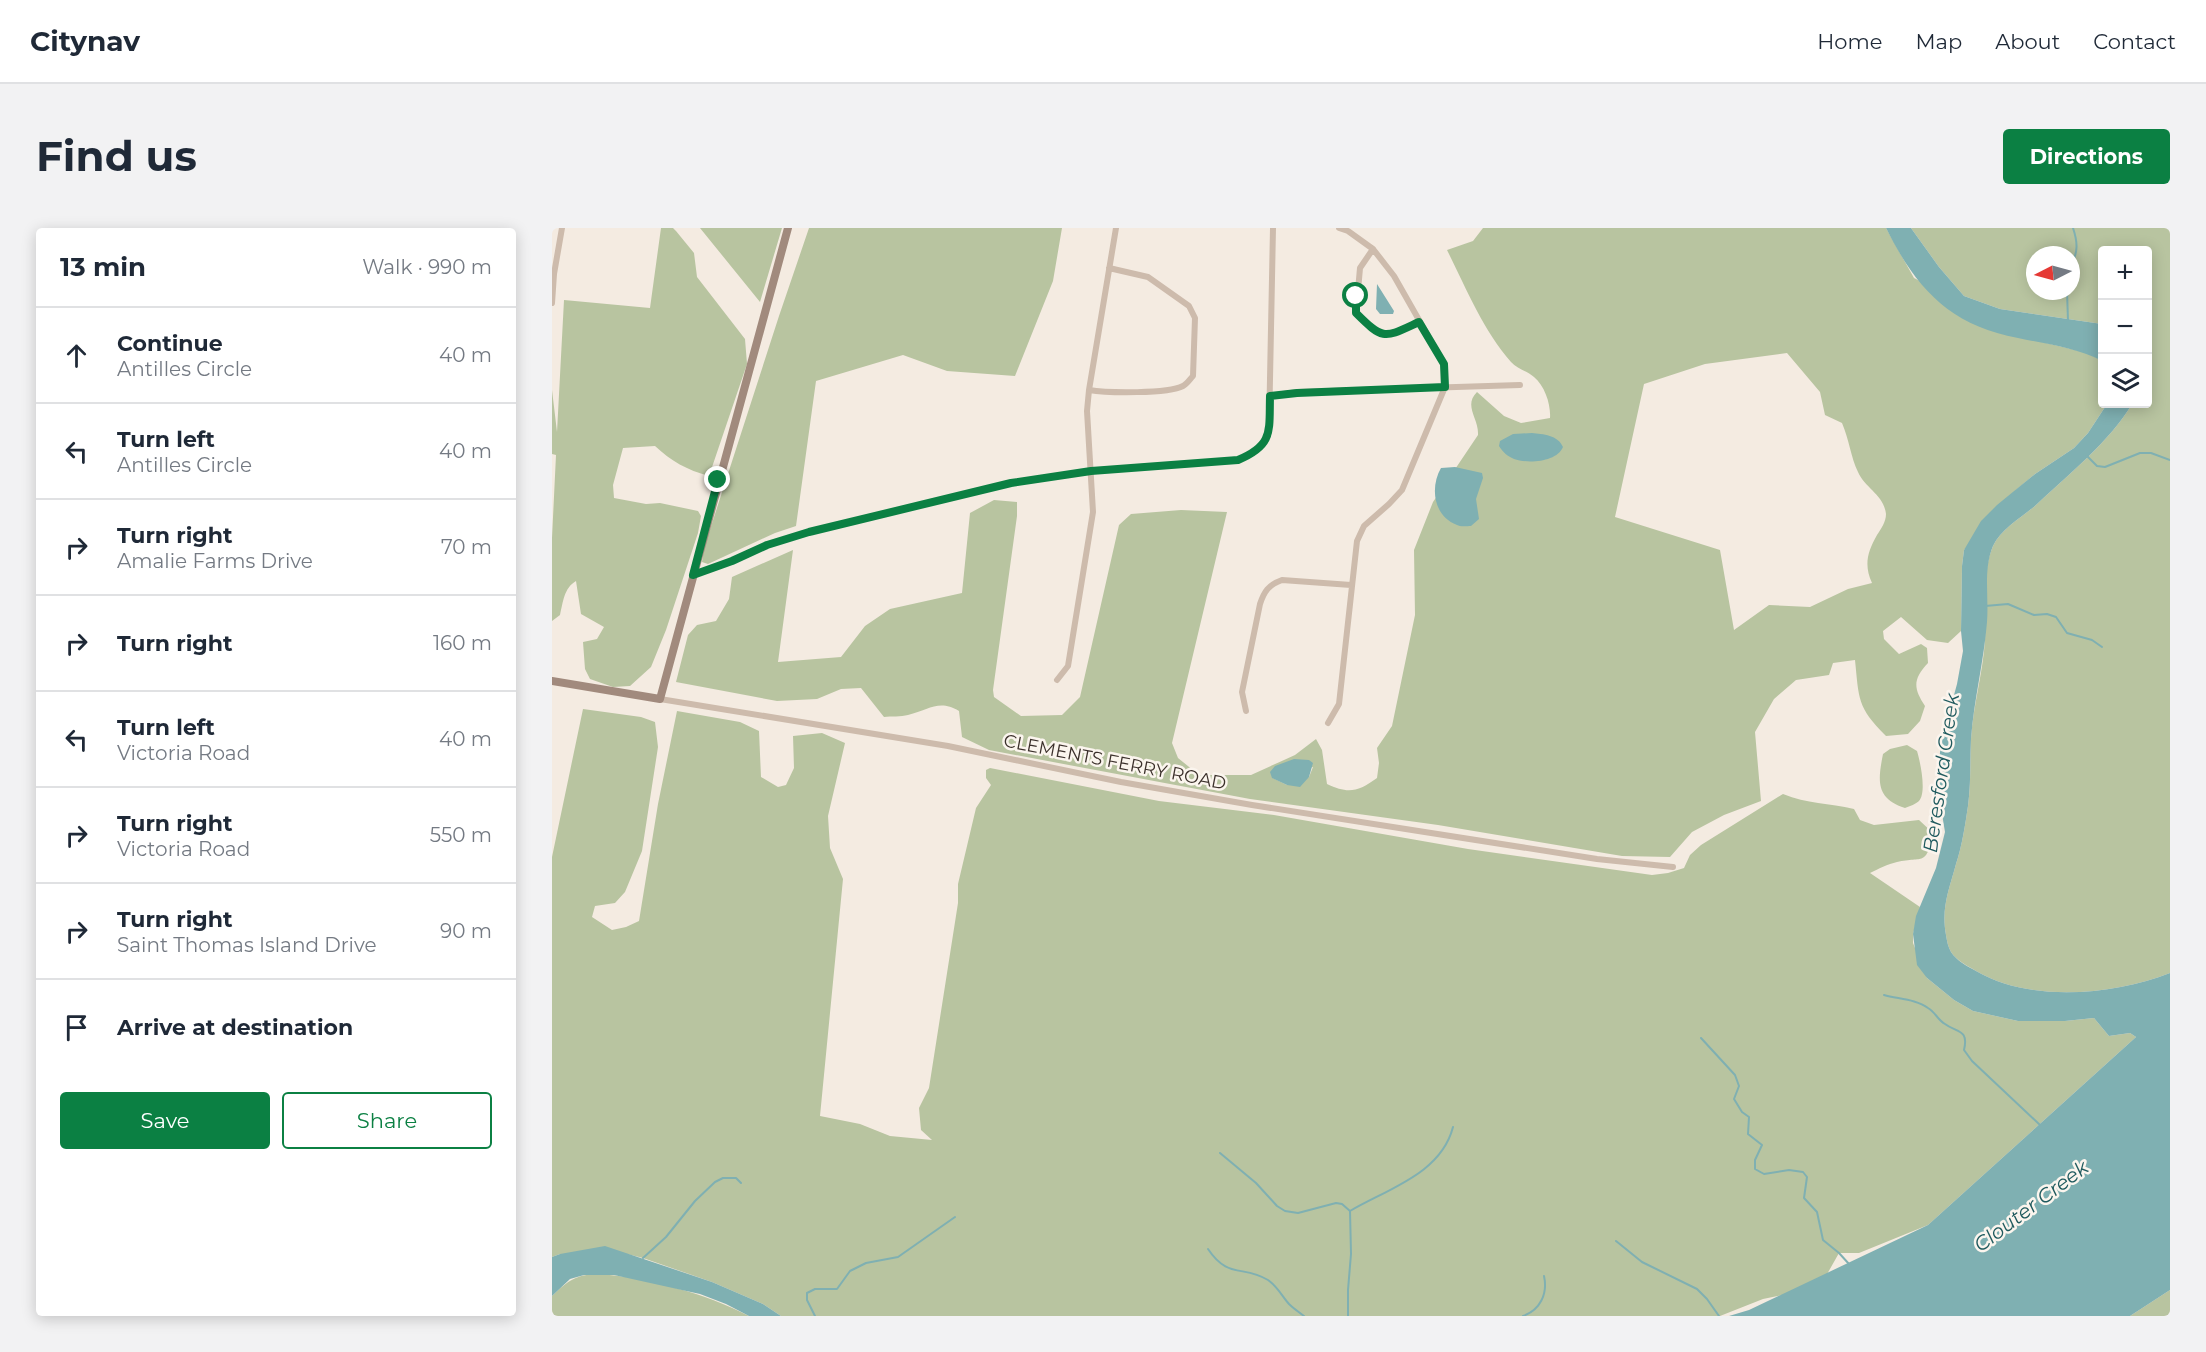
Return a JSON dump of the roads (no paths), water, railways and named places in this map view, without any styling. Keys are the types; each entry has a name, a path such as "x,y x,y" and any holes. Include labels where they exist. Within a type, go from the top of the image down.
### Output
{"main road":[{"path":"660,699 788,228"},
{"name":"CLEMENTS FERRY ROAD","path":"552,681 660,699"}],"street":[{"path":"552,303 554,274 562,228"},
{"path":"1057,680 1068,666 1093,512 1087,411 1116,228"},
{"path":"693,575 767,545 809,532 1011,483 1091,471 1238,460 1255,453 1265,442 1267,436 1270,396 1273,228"},
{"path":"1328,723 1339,704 1357,541 1364,526 1402,490 1445,387 1444,364 1394,276 1373,249 1348,231 1339,228"},
{"path":"1373,249 1360,268 1356,313 1377,333 1391,335 1419,322"},
{"path":"1089,390 1107,393 1172,389 1184,385 1193,376 1194,318 1189,306 1148,277 1109,268"},
{"path":"1270,396 1297,393 1520,385"},
{"path":"1246,711 1242,692 1264,591 1272,584 1282,580 1351,585"},
{"name":"CLEMENTS FERRY ROAD","path":"660,699 948,746 1121,782 1252,806 1598,859 1673,867"}],"water":[{"path":"1886,228 1911,228 1939,267 1964,296 2000,309 2098,323 2098,359 2072,350 1994,332 1972,324 1937,301 1923,286 1897,249"},
{"path":"1377,284 1394,311 1393,314 1380,314 1376,309"},
{"path":"2104,408 2129,408 2088,457 2001,534 1990,555 1987,574 1987,622 1984,651 1972,724 1968,806 1962,843 1946,899 1944,916 1949,948 1959,961 1998,981 2022,988 2072,992 2098,990 2148,981 2170,973 2170,1290 2130,1316 1729,1316 1749,1310 1928,1225 2136,1037 2130,1033 2109,1036 2094,1018 2065,1021 2018,1021 1973,1011 1954,1000 1927,978 1917,965 1913,934 1916,916 1936,868 1945,832 1940,802 1939,762 1941,743 1957,684 1963,651 1961,631 1964,550 1981,521 1997,505 2035,474 2074,448 2088,433"},
{"path":"1532,433 1554,438 1563,447 1560,452 1549,459 1520,461 1505,454 1499,446 1500,441 1513,434"},
{"path":"1455,467 1482,473 1483,478 1476,499 1479,519 1471,526 1460,526 1449,521 1438,508 1435,484 1441,468"},
{"path":"1294,759 1309,760 1313,763 1309,777 1300,787 1287,785 1272,778 1270,772 1275,766"},
{"path":"605,1246 712,1282 763,1304 781,1316 749,1316 700,1294 614,1275 584,1275 570,1279 552,1296 552,1257"}],"waterway":[{"path":"2073,228 2076,246"},
{"path":"2067,300 2068,321"},
{"path":"2086,455 2097,466 2105,467 2140,453 2151,453 2170,460"},
{"path":"1985,606 2008,604 2034,615 2047,614 2056,617 2067,633 2092,640 2102,647"},
{"path":"1884,995 1923,1005 1949,1027 1961,1032 1965,1038 1964,1050 1972,1061 2040,1125"},
{"path":"1701,1038 1735,1075 1739,1086 1734,1099 1742,1112 1749,1117 1748,1134 1762,1145 1755,1160 1755,1169 1764,1174 1789,1170 1803,1172 1807,1177 1804,1198 1817,1212 1823,1240 1849,1264"},
{"path":"1350,1211 1396,1187 1425,1168 1447,1143 1453,1127"},
{"path":"1220,1153 1285,1211 1298,1213 1336,1203 1342,1204 1350,1211 1351,1254 1348,1316"},
{"path":"643,1258 666,1237 695,1201 715,1182 723,1178 736,1178 741,1183"},
{"path":"815,1316 807,1300 807,1293 815,1289 837,1289 850,1271 866,1263 898,1257 955,1217"},
{"path":"1616,1241 1642,1262 1697,1289 1719,1316"},
{"path":"1208,1249 1215,1258 1229,1268 1268,1280 1289,1304 1304,1316"},
{"path":"1523,1316 1534,1310 1541,1301 1545,1289 1544,1276"}],"water label":[{"name":"Beresford Creek","path":"1941,773"},
{"name":"Clouter Creek","path":"2031,1206"}]}
